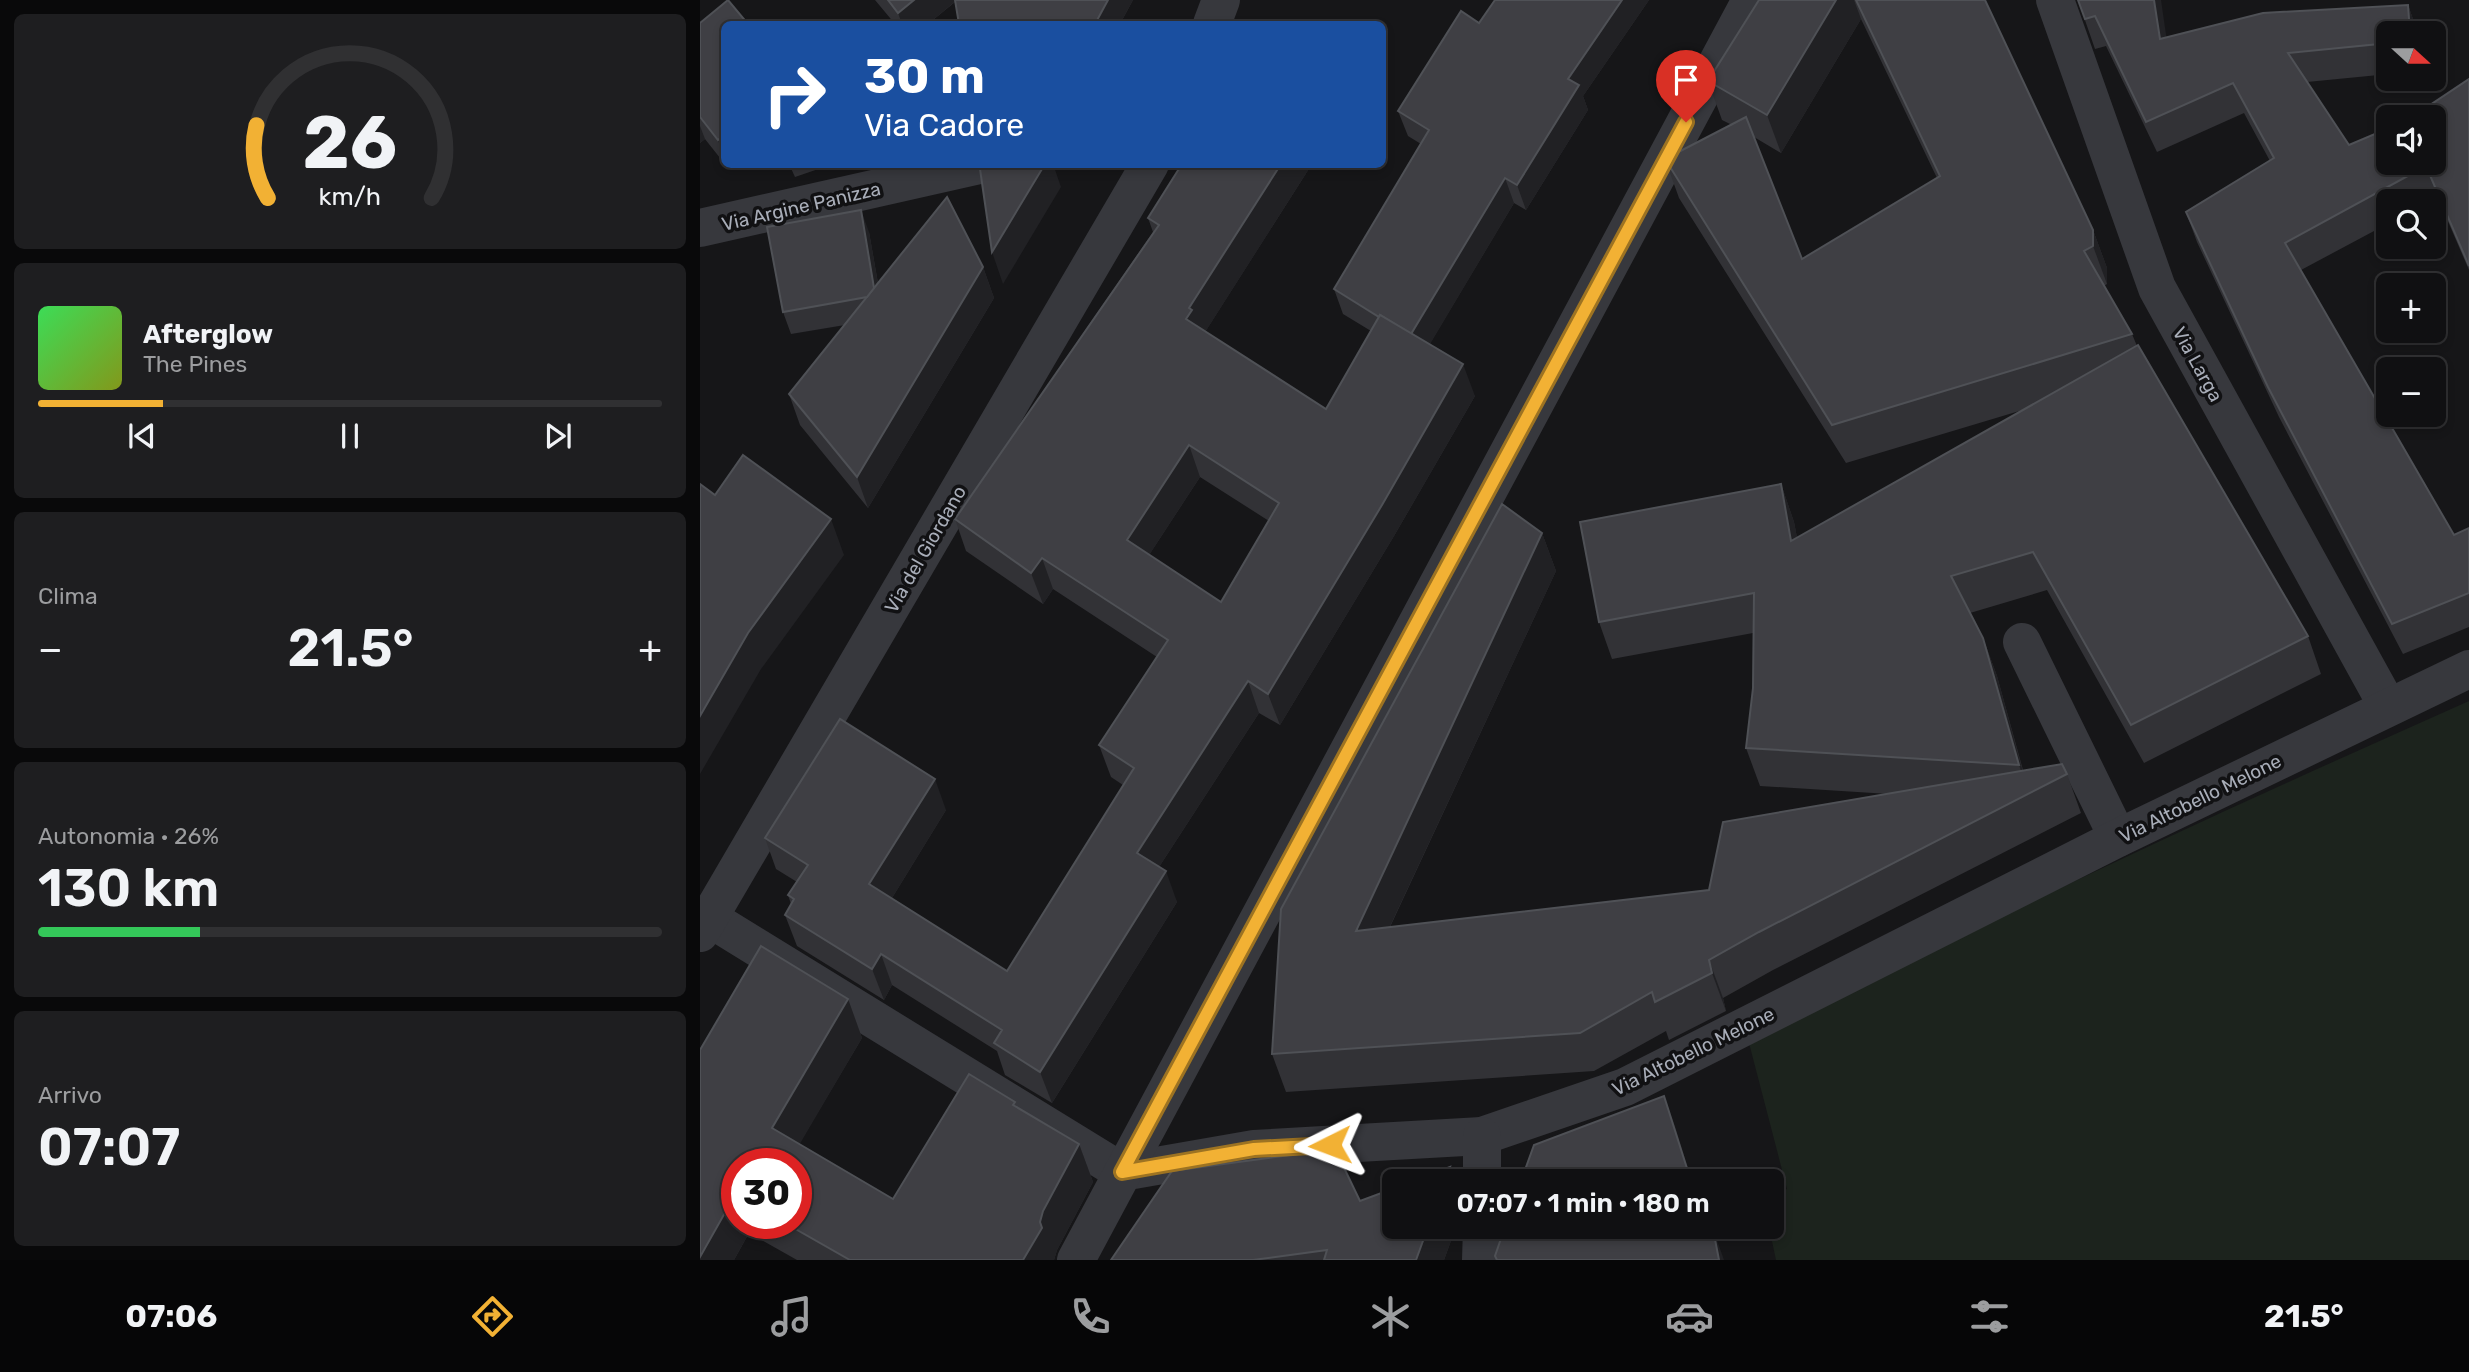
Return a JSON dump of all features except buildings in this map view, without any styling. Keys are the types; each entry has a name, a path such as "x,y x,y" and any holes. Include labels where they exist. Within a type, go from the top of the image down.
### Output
{"street":[{"path":"1213,21 1221,0"},
{"path":"1076,1260 1751,0"},
{"name":"Via Larga","path":"2055,0 2157,288 2388,707"},
{"name":"Via Argine Panizza","path":"700,228 966,168"},
{"name":"Via del Giordano","path":"703,923 1148,168"},
{"path":"2022,642 2118,838"},
{"name":"Via Altobello Melone","path":"1122,1172 1254,1149 1482,1136 1625,1087 2118,838 2469,670"},
{"path":"703,923 1122,1172"},
{"path":"1482,1136 1482,1169"},
{"path":"1482,1239 1482,1260"}],"shaded area":[{"path":"2469,701 2469,1260 1776,1260 1772,1239 1784,1239 1784,1190 1787,1189 1784,1169 1782,1169 1749,1043 1837,997 2106,866"}],"route":[{"path":"1330,1145 1254,1149 1122,1172 1686,122"}]}
